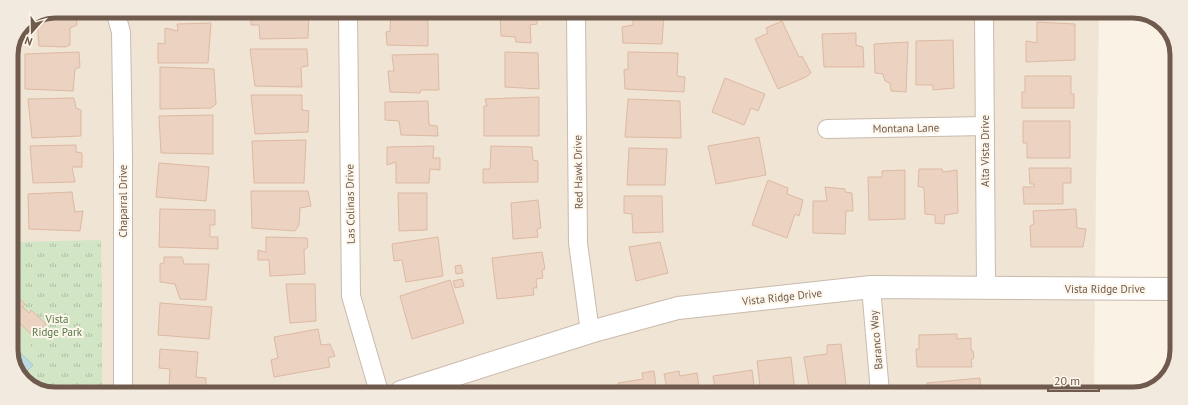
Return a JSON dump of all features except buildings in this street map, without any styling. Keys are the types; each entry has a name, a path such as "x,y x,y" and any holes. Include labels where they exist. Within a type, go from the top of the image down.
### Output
{"street":[{"name":"Chaparral Drive","path":"117,18 121,32 123,156 123,387"},
{"name":"Las Colinas Drive","path":"348,18 351,296 378,387"},
{"name":"Red Hawk Drive","path":"576,18 578,244 590,332"},
{"name":"Alta Vista Drive","path":"984,18 986,288"},
{"name":"Montana Lane","path":"827,129 985,126"},
{"name":"Vista Ridge Drive","path":"417,387 590,332 678,308 871,287 1170,289"},
{"name":"Baranco Way","path":"871,287 879,387"}],"shaded area":[{"path":"1099,18 1094,387 55,387 43,385 34,381 23,369 19,360 18,55 24,34 34,24 48,19"}],"green space":[{"name":"Vista Ridge Park","path":"101,240 102,387 55,387 43,385 34,381 23,369 18,353 18,242"},
{"path":"18,298 25,304 23,307 29,313 31,310 48,326 30,345 39,354 36,357 39,359 37,362 40,365 37,368 40,371 32,379 23,369 19,360"}],"water":[{"path":"18,351 33,365 26,372 19,360"}]}
